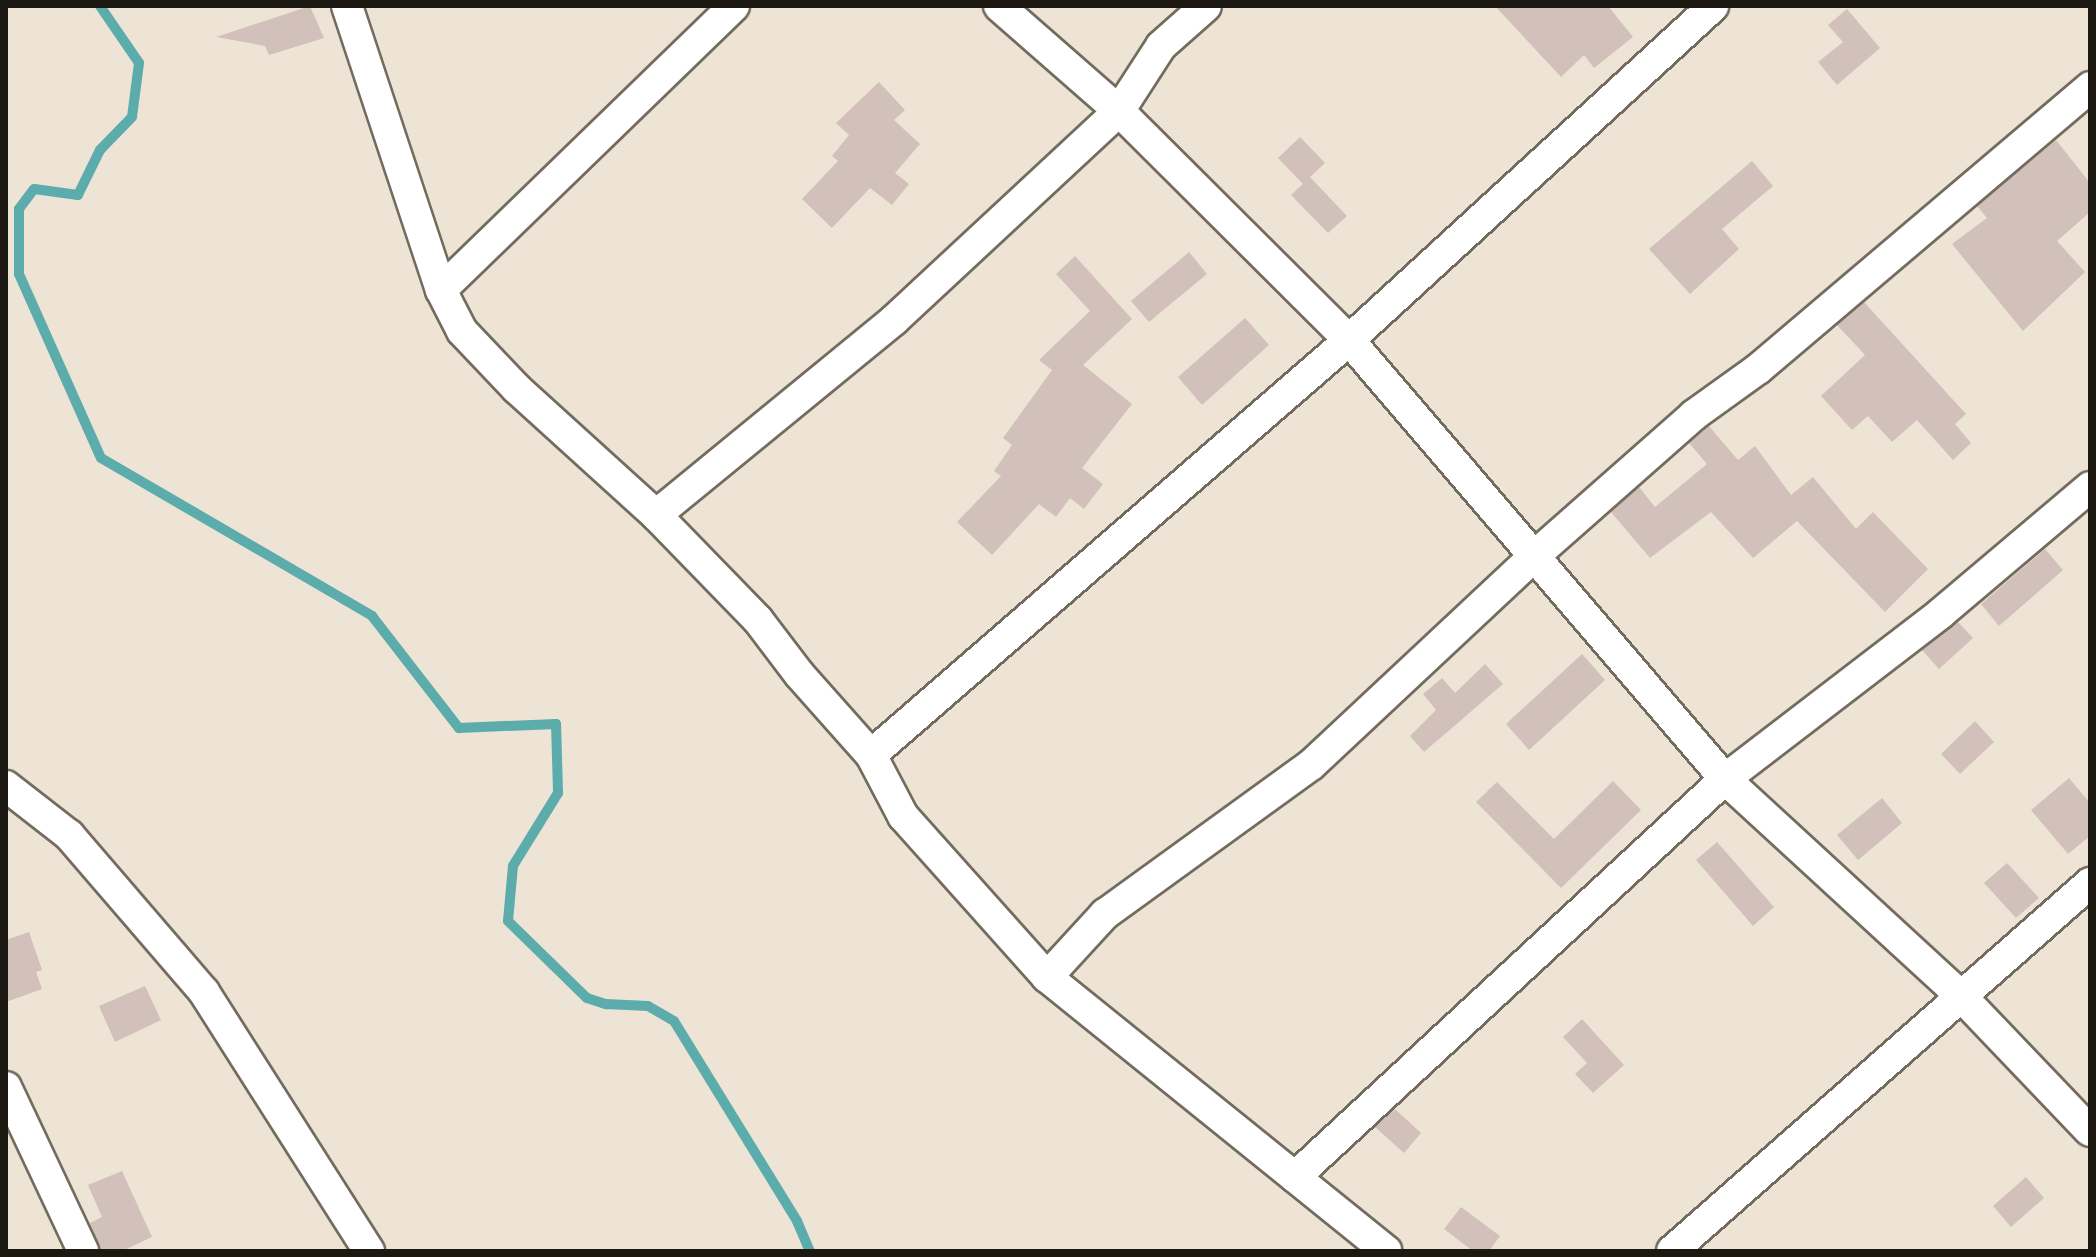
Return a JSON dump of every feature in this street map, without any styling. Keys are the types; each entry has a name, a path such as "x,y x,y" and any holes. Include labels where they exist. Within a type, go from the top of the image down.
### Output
{"street":[{"path":"347,6 441,290 462,331 506,378 656,515 758,620 799,674 871,755 903,816 1047,977 1386,1251"},
{"path":"441,290 734,6"},
{"path":"999,6 1119,111 1349,340 1532,558 1725,779 1960,995 2090,1131"},
{"path":"656,515 894,320 1119,111 1161,46 1206,6"},
{"path":"871,755 1349,340 1713,6"},
{"path":"1047,977 1105,914 1311,765 1532,558 1694,415 1758,369 2090,87"},
{"path":"1295,1177 1725,779 1941,613 2090,487"},
{"path":"6,786 69,835 204,992 369,1251"},
{"path":"1672,1251 2090,883"},
{"path":"6,1087 83,1251"}],"building":[{"path":"310,6 324,38 269,55 265,46 216,37"},
{"path":"1495,6 1608,6 1633,37 1594,68 1584,55 1561,77"},
{"path":"1847,9 1880,48 1837,85 1818,62 1843,42 1828,25"},
{"path":"879,82 905,110 894,120 920,144 895,173 909,184 892,205 870,188 832,228 802,199 838,161 832,156 849,135 836,123"},
{"path":"1300,137 1325,163 1310,177 1347,216 1328,233 1291,195 1303,184 1278,158"},
{"path":"2056,140 2090,183 2090,212 2057,241 2085,272 2023,331 1952,244 1987,218 1977,206"},
{"path":"1752,161 1773,186 1722,229 1739,249 1690,294 1649,249"},
{"path":"1189,252 1207,274 1149,322 1131,301"},
{"path":"1075,256 1132,319 1083,365 1132,404 1082,468 1103,484 1084,509 1070,498 1056,517 1039,504 992,555 957,522 1001,476 994,471 1012,445 1003,438 1052,370 1039,360 1090,311 1056,274"},
{"path":"1864,302 1966,414 1955,424 1971,443 1953,460 1917,420 1892,442 1868,416 1852,430 1821,396 1865,355 1837,325"},
{"path":"1245,318 1269,345 1202,405 1178,377"},
{"path":"1709,426 1738,460 1755,446 1791,495 1813,477 1856,529 1873,512 1928,569 1885,612 1797,521 1753,558 1711,512 1650,558 1611,512 1639,487 1655,507 1707,464 1689,443"},
{"path":"2045,549 2063,570 1999,626 1981,604"},
{"path":"1958,622 1973,638 1939,669 1922,650"},
{"path":"1582,654 1605,680 1529,750 1506,724"},
{"path":"1485,664 1503,684 1424,752 1410,736 1436,710 1423,694 1442,678 1455,693"},
{"path":"1975,721 1994,742 1960,774 1941,754"},
{"path":"2069,778 2090,803 2090,836 2068,854 2031,810"},
{"path":"1613,781 1641,810 1561,888 1476,802 1497,782 1554,839"},
{"path":"1882,798 1902,823 1858,860 1837,835"},
{"path":"1717,842 1774,907 1753,926 1696,860"},
{"path":"2007,863 2039,898 2016,918 1984,883"},
{"path":"29,932 42,970 36,972 42,989 6,1002 6,940"},
{"path":"145,986 161,1020 115,1042 99,1006"},
{"path":"1582,1019 1624,1065 1593,1093 1575,1074 1587,1063 1563,1037"},
{"path":"1395,1109 1421,1133 1404,1153 1375,1127"},
{"path":"122,1171 152,1237 122,1251 101,1251 90,1223 102,1217 88,1185"},
{"path":"2026,1177 2044,1198 2011,1227 1993,1206"},
{"path":"1461,1207 1500,1236 1489,1251 1473,1251 1444,1229"}],"waterway":[{"path":"100,6 139,63 132,117 100,150 78,195 34,189 19,209 19,274 101,458 372,616 459,728 556,724 558,793 513,866 508,921 587,998 606,1004 648,1006 674,1021 797,1221 810,1251"}]}
